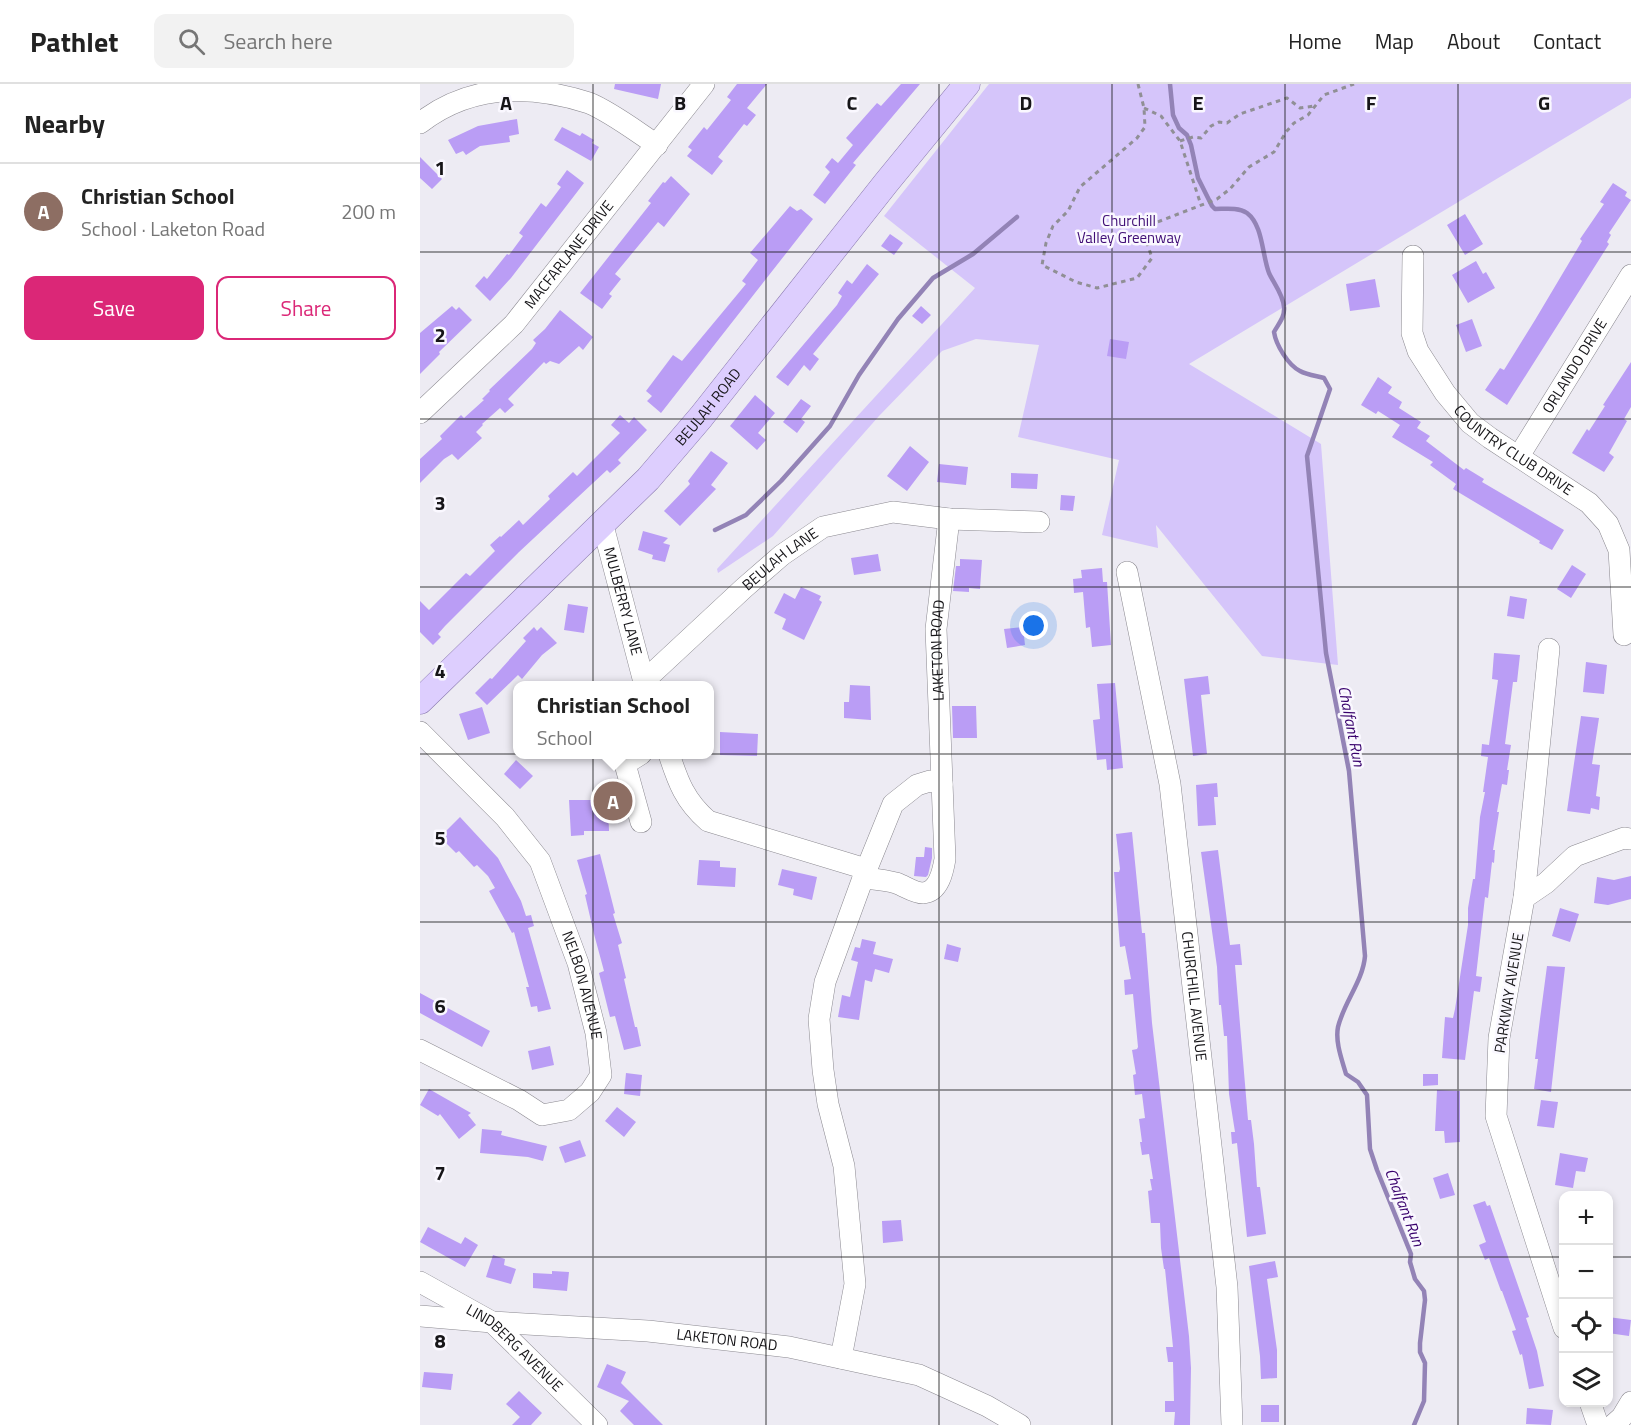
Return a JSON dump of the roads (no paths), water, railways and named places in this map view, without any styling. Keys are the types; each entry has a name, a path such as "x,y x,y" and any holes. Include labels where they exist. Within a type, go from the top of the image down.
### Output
{"main road":[{"name":"BEULAH ROAD","path":"420,701 648,479 701,417 886,183 968,84"}],"street":[{"name":"MACFARLANE DRIVE","path":"420,413 514,324 704,84"},
{"path":"420,123 435,110 462,98 488,89 514,85 541,88 591,104 657,145"},
{"name":"COUNTRY CLUB DRIVE","path":"1413,256 1412,333 1418,351 1445,393 1470,423 1589,503 1608,524 1619,550 1624,635"},
{"name":"ORLANDO DRIVE","path":"1519,456 1631,275"},
{"name":"BEULAH LANE","path":"647,681 744,588 782,555 823,527 893,512 949,519 1039,522"},
{"name":"LAKETON ROAD","path":"864,874 925,893 931,890 942,877 945,859 936,629 949,519"},
{"name":"MULBERRY LANE","path":"602,522 644,681"},
{"name":"CHURCHILL AVENUE","path":"1127,572 1170,784 1227,1287 1233,1425"},
{"name":"PARKWAY AVENUE","path":"1549,649 1524,898 1499,1038 1496,1116 1559,1315"},
{"name":"NELBON AVENUE","path":"420,732 505,817 540,861 578,963 596,1033 601,1075 590,1092 569,1110 542,1115 519,1100 420,1050"},
{"path":"633,759 625,764 641,822"},
{"path":"671,759 678,781 693,808 708,820 864,874"},
{"path":"841,1358 855,1284 844,1166 828,1104 819,1019 825,982 864,874 893,804 917,785 930,781 942,784"},
{"path":"1524,898 1546,883 1575,856 1624,838 1631,839"},
{"name":"LINDBERG AVENUE","path":"420,1282 492,1322 597,1425"},
{"name":"LAKETON ROAD","path":"420,1316 648,1331 789,1347 919,1375 987,1406 1020,1425"},
{"path":"1613,1425 1622,1417 1631,1402"},
{"path":"1592,1407 1598,1425"}],"waterway":[{"name":"Chalfant Run","path":"1170,84 1173,115 1179,128 1187,135 1198,178 1212,206 1215,209 1243,211 1252,218 1256,225 1269,273 1280,293 1284,307 1284,314 1274,332 1280,348 1296,368 1306,374 1324,378 1330,389 1307,456 1326,653 1349,771 1365,956 1361,974 1341,1018 1337,1039 1346,1074 1358,1082 1367,1095 1370,1149 1411,1254 1410,1262 1415,1279 1424,1291 1420,1343 1420,1352 1425,1363 1424,1401 1414,1425"},
{"path":"715,530 746,515 781,481 830,426 859,375 898,319 933,278 973,254 1017,217"}],"place":[{"name":"Christian School","path":"613,801"}],"park label":[{"name":"Churchill Valley Greenway","path":"1129,230"}]}
